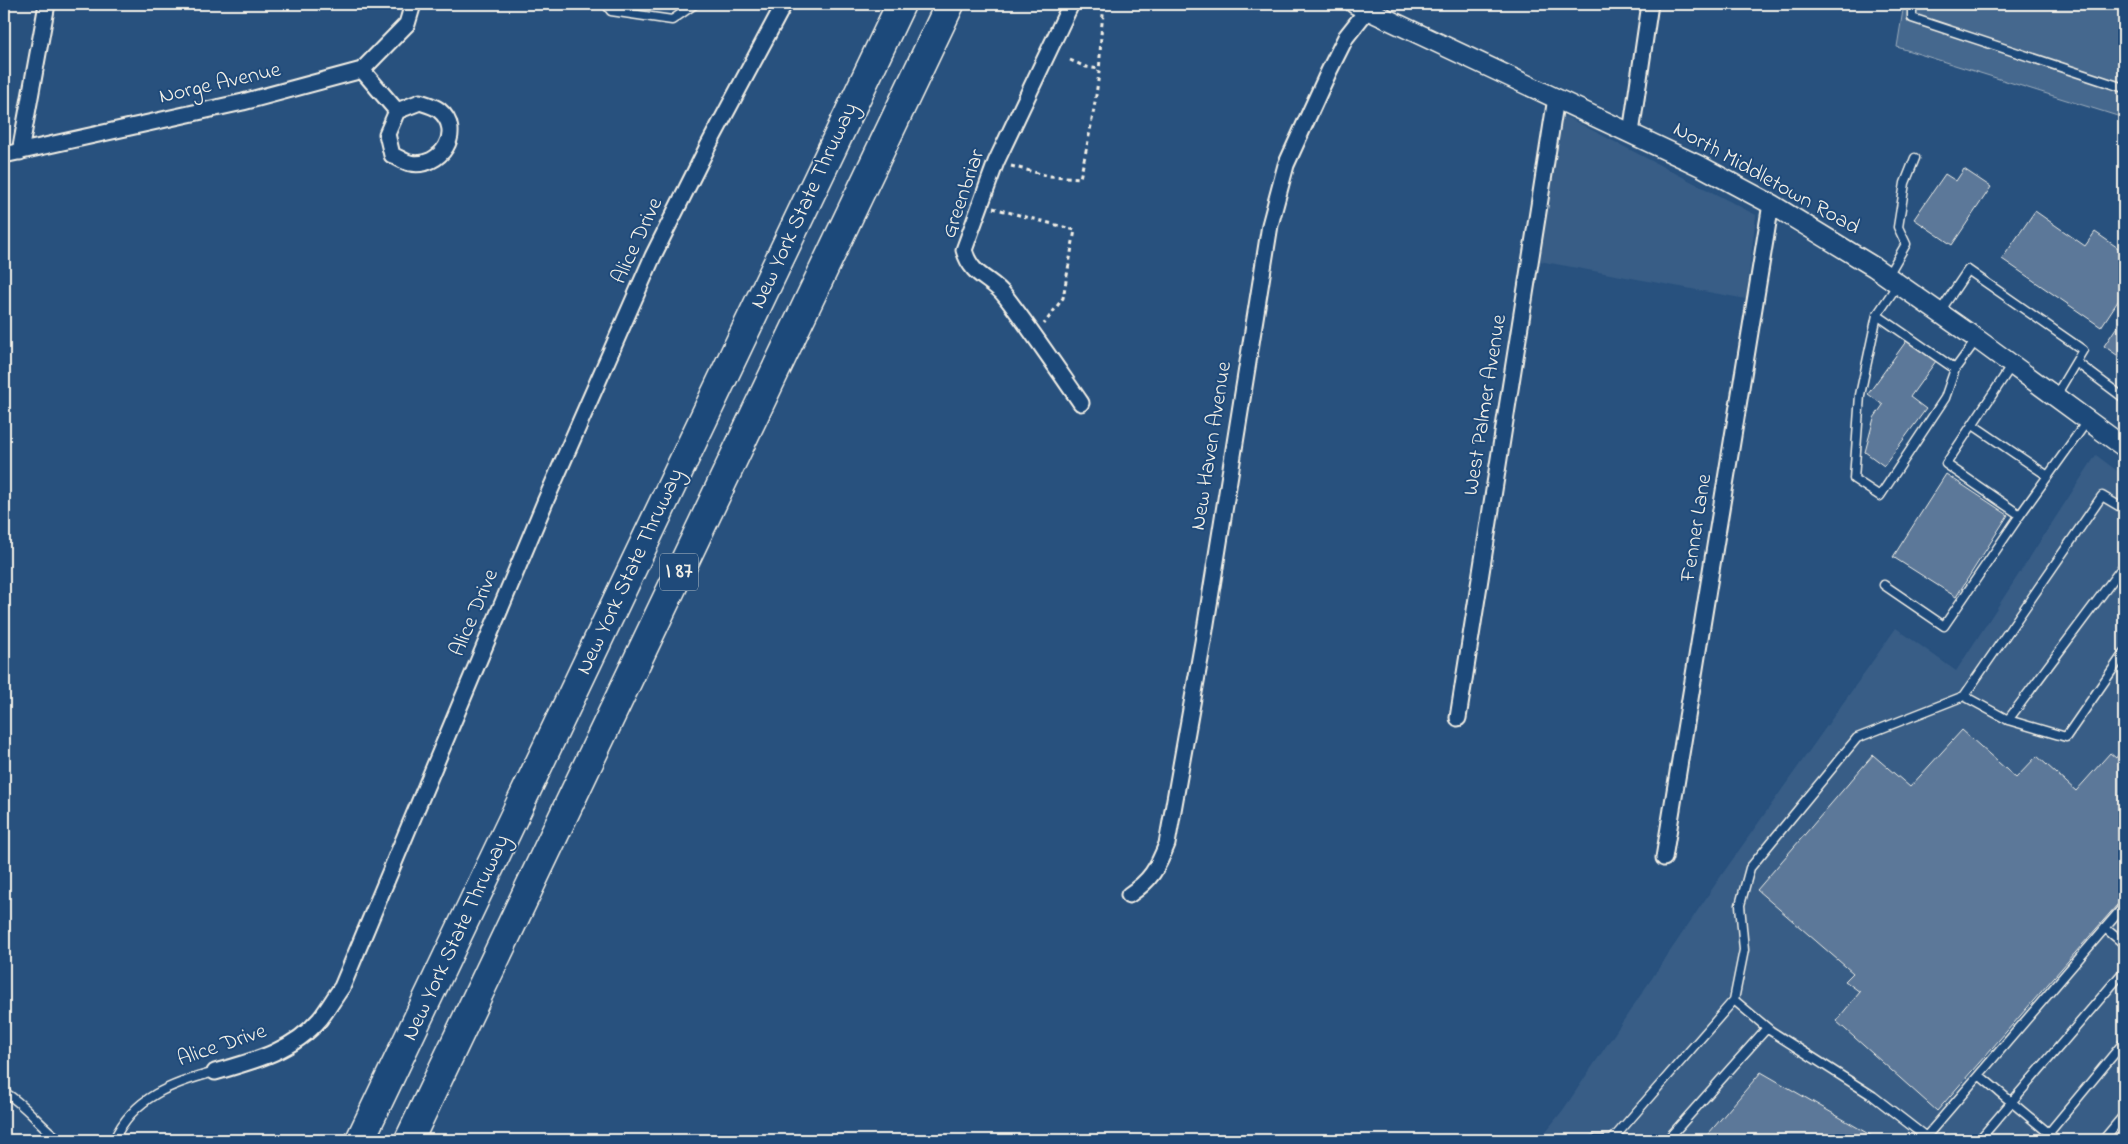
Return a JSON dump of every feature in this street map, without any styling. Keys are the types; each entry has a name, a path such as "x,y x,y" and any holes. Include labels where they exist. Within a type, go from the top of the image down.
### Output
{"highway":[{"name":"New York State Thruway","path":"360,1140 901,4"},
{"name":"New York State Thruway","path":"409,1140 950,4"}],"street":[{"path":"20,152 48,4"},
{"path":"397,111 362,70 407,24 413,4"},
{"name":"Alice Drive","path":"215,1072 264,1058 294,1042 319,1020 342,987 545,502 653,256 707,148 784,4"},
{"name":"Greenbriar","path":"1071,4 996,162 964,250 967,262 975,272 1004,294 1081,403"},
{"path":"1631,133 1650,4"},
{"name":"North Middletown Road","path":"1365,6 1702,167 1771,204 1892,280 1977,339 2124,447"},
{"name":"New Haven Avenue","path":"1128,896 1144,886 1156,871 1167,844 1203,642 1270,225 1286,166 1329,71 1346,37 1365,6"},
{"name":"Norge Avenue","path":"4,155 243,102 362,70"},
{"name":"West Palmer Avenue","path":"1458,718 1556,98"},
{"path":"420,102 439,110 448,124 449,141 440,155 426,163 410,163 392,155 387,134 397,111 420,102"},
{"name":"Fenner Lane","path":"1664,858 1771,204"}],"lane":[{"path":"606,4 611,11 672,20 695,4"},
{"path":"1912,4 1912,18 2124,88"},
{"path":"1915,158 1905,183 1898,227 1906,244 1876,315 1860,395 1854,479 1880,496 1945,398 1955,369 1977,339"},
{"path":"1939,313 1968,270 2083,350 2056,397"},
{"path":"1876,315 1955,369"},
{"path":"2076,362 2124,398"},
{"path":"2012,365 1946,464 2020,515"},
{"path":"1884,585 1944,626 2088,420"},
{"path":"1973,425 2048,476"},
{"path":"1594,1140 1612,1140 1734,1000 1744,950 1740,905 1750,868 1857,738 1964,696 2102,496 2124,509"},
{"path":"2008,720 2124,564"},
{"path":"1964,696 2008,720 2066,737 2124,653"},
{"path":"1734,1000 1767,1028 1874,1096 1924,1138 2124,906"},
{"path":"2105,928 2124,944"},
{"path":"1979,1140 2124,971"},
{"path":"1667,1140 1767,1028"},
{"path":"2043,1140 2124,1042"},
{"name":"Alice Drive","path":"114,1140 125,1118 147,1098 184,1080 215,1072"},
{"path":"1979,1075 2057,1140"},
{"path":"4,1092 14,1098 44,1128 60,1140"},
{"path":"2103,1140 2124,1115"}],"path":[{"path":"996,162 1049,176 1080,178 1090,132 1099,69 1100,28 1105,4"},
{"path":"1070,60 1086,67 1099,69"},
{"path":"981,204 1075,230 1063,298 1052,316 1034,336"}],"shaded area":[{"path":"1904,4 2124,4 2124,118 1897,47"},
{"path":"1561,114 1756,215 1746,299 1539,261"},
{"path":"2096,455 2124,476 2124,1140 1539,1140 1563,1110 1723,873 1896,628 1956,671"}],"building":[{"path":"1964,169 1991,187 1952,245 1914,219 1945,174 1956,181"},
{"path":"2035,211 2085,246 2095,232 2124,252 2124,292 2101,327 2002,259"},
{"path":"2124,316 2124,360 2104,346"},
{"path":"1907,340 1936,361 1910,397 1926,409 1884,466 1865,452 1874,418 1883,405 1868,394"},
{"path":"1946,474 2008,515 1956,597 1893,557"},
{"path":"1962,730 2016,778 2037,756 2076,791 2110,753 2116,758 2124,746 2124,897 1937,1111 1836,1021 1860,992 1845,981 1853,973 1757,890 1873,755 1910,787"},
{"path":"1761,1072 1879,1140 1703,1140"}]}
